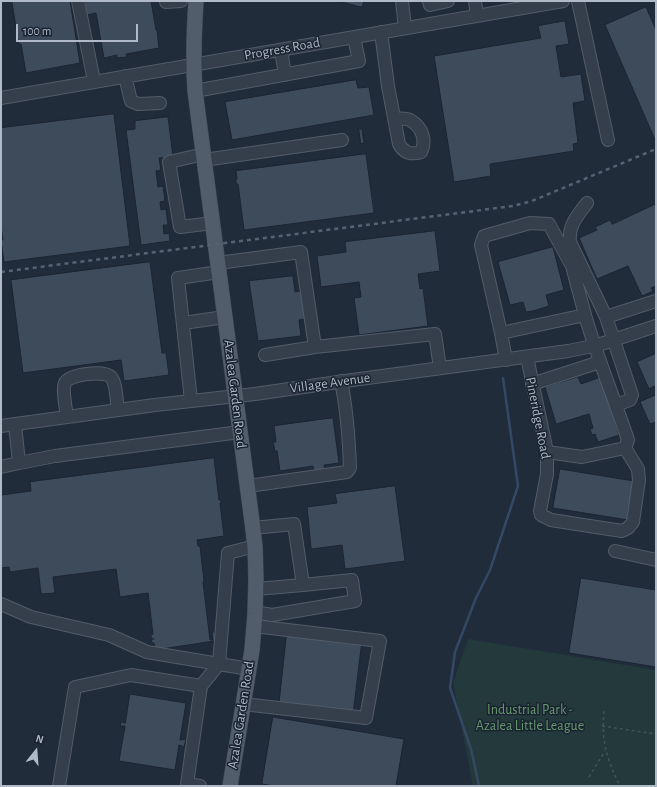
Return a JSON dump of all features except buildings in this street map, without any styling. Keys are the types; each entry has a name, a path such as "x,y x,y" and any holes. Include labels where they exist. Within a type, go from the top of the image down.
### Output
{"main road":[{"name":"Azalea Garden Road","path":"196,1 194,30 195,91 255,546 255,619 249,669 230,786"}],"street":[{"path":"78,1 94,81"},
{"path":"166,1 181,1"},
{"path":"402,1 405,28"},
{"path":"429,1 430,5 448,1"},
{"path":"475,1 477,16"},
{"name":"Progress Road","path":"1,98 563,1"},
{"path":"578,1 608,140"},
{"path":"381,32 394,118"},
{"path":"195,91 359,61 354,37"},
{"path":"281,50 285,75"},
{"path":"125,76 131,101 138,104 160,103"},
{"path":"213,223 180,227 169,162 342,140"},
{"path":"588,202 571,226 569,234 570,242 606,317 632,395 630,400 616,405"},
{"path":"506,360 481,245 484,236 530,223 549,224 572,266 594,345 628,440 625,448 582,457 546,452"},
{"path":"191,401 178,278 219,268 301,252 315,348"},
{"path":"606,317 656,301"},
{"path":"501,333 585,315"},
{"path":"183,323 226,317"},
{"name":"Village Avenue","path":"1,426 67,416 236,396 568,351 594,345 656,326"},
{"path":"265,355 435,334 440,368"},
{"name":"Pineridge Road","path":"527,357 546,452 547,474 541,503 541,515 552,520 622,531 628,528 633,522 639,480 638,469 625,448"},
{"path":"532,384 600,362"},
{"path":"67,416 64,390 65,383 70,377 104,372 111,377 118,410"},
{"path":"248,486 347,472 350,468 349,438 341,381"},
{"path":"15,424 19,463"},
{"path":"1,467 56,456 240,432"},
{"path":"253,528 294,524 303,585"},
{"path":"200,786 187,785 201,686 219,664 228,553 255,546"},
{"path":"615,552 656,560"},
{"path":"255,619 355,602 352,580 256,589"},
{"path":"1,604 31,617 109,635 147,652 249,669"},
{"path":"243,704 366,718 380,641 255,619"},
{"path":"60,786 75,687 131,675 201,686"}],"path":[{"path":"604,712 602,726 605,751 620,786"},
{"path":"602,726 656,734"},
{"path":"590,777 605,751"}],"green space":[{"name":"Industrial Park - Azalea Little League","path":"468,639 656,670 656,786 473,786 453,683"}],"waterway":[{"path":"479,786 471,749 450,688 455,652 476,598 490,570 518,486 503,378"}],"railway":[{"path":"1,272 513,206 532,201 656,149"}]}
